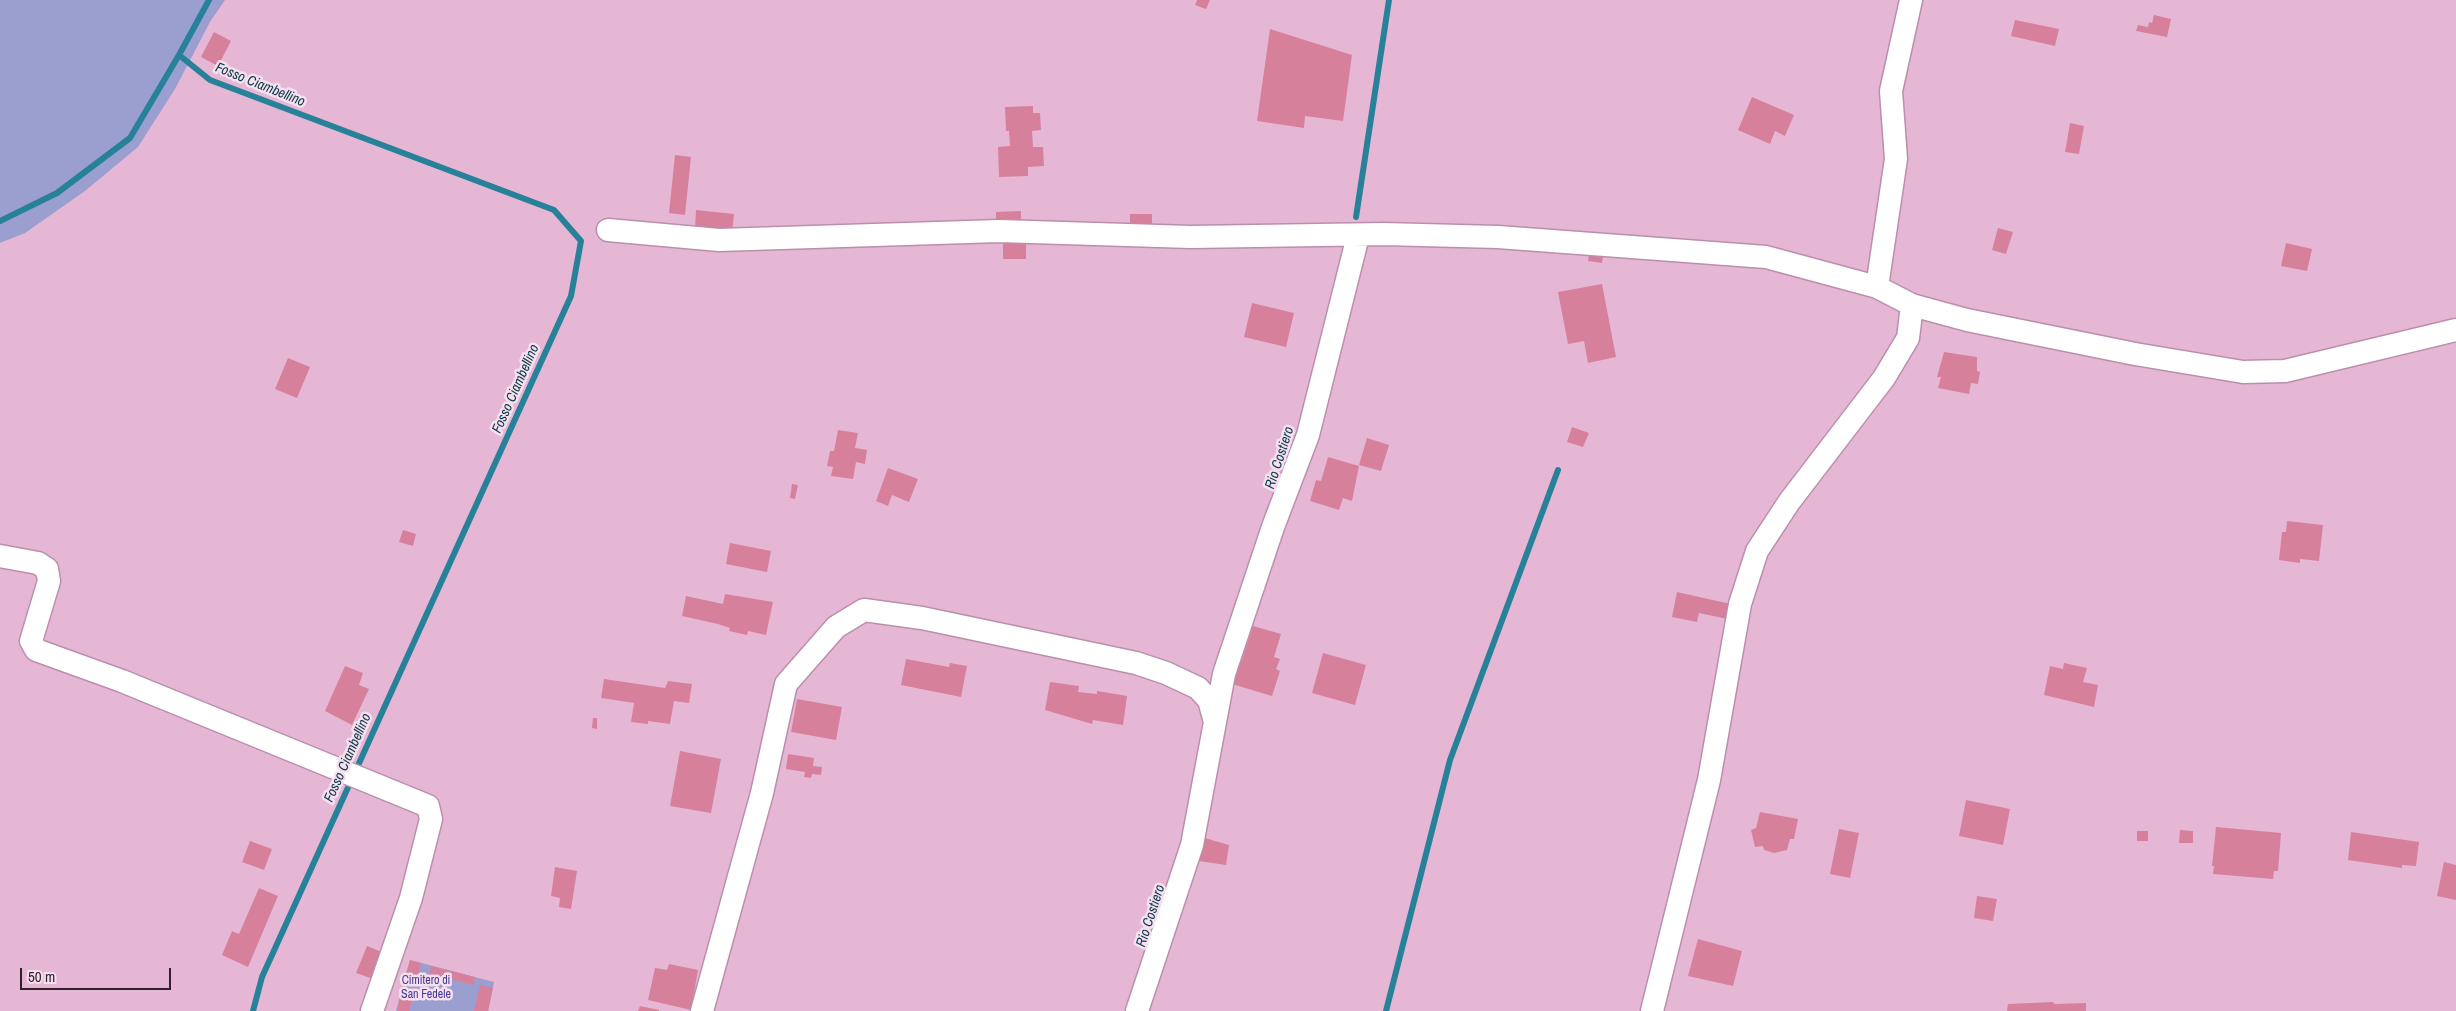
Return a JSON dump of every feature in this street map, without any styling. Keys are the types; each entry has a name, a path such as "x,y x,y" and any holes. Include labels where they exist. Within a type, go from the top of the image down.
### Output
{"street":[{"path":"1877,287 1896,158 1891,91 1911,0"},
{"path":"608,230 719,240 999,231 1192,237 1358,236 1383,234 1498,237 1766,256 1877,287 1912,304 1967,320 2135,354 2243,372 2285,371 2456,330"},
{"path":"1137,1011 1192,845 1224,674 1273,527 1311,426 1358,236"},
{"path":"1652,1011 1709,780 1740,604 1757,551 1789,502 1884,378 1908,338 1912,304"},
{"path":"0,556 38,563 47,569 49,581 31,641 36,650 122,681 428,806 431,819 411,898 372,1011"},
{"path":"702,1011 762,793 786,684 836,627 864,610 941,622 1136,663 1166,673 1198,688 1209,700 1215,722"}],"green space":[{"path":"0,0 225,0 210,22 175,89 138,147 85,191 25,233 0,243"},
{"name":"Cimitero di San Fedele","path":"410,960 494,982 488,1011 396,1011"}],"building":[{"path":"1197,0 1210,0 1206,9 1195,5"},
{"path":"2154,15 2171,19 2167,37 2136,31 2138,25 2148,27 2149,22 2152,23"},
{"path":"2015,20 2059,29 2055,46 2011,36"},
{"path":"1270,29 1352,55 1343,121 1305,116 1304,128 1257,121"},
{"path":"214,32 231,41 218,66 201,57"},
{"path":"1752,97 1794,115 1785,136 1775,131 1770,144 1738,130"},
{"path":"1033,106 1033,113 1040,113 1041,130 1032,131 1033,147 1043,147 1044,166 1028,167 1028,176 999,177 998,147 1010,146 1009,131 1006,131 1005,107"},
{"path":"2070,123 2084,126 2079,154 2065,152"},
{"path":"675,155 691,157 685,215 669,213"},
{"path":"696,210 734,214 732,233 695,230"},
{"path":"1021,211 1021,224 996,225 996,212"},
{"path":"1130,214 1152,214 1152,230 1130,230"},
{"path":"1998,228 2013,232 2006,254 1992,250"},
{"path":"1003,240 1026,240 1026,259 1003,259"},
{"path":"2286,243 2312,249 2307,271 2281,266"},
{"path":"1590,248 1604,250 1602,263 1588,261"},
{"path":"1602,284 1616,357 1588,363 1584,341 1568,344 1558,292"},
{"path":"1252,303 1294,313 1286,347 1244,337"},
{"path":"1944,352 1977,357 1977,371 1980,372 1978,384 1971,383 1969,394 1938,388 1941,377 1937,377"},
{"path":"288,358 310,367 297,398 275,389"},
{"path":"1572,427 1589,433 1583,447 1567,442"},
{"path":"838,430 858,433 855,448 867,450 865,464 856,462 853,479 831,476 833,467 827,466 830,451 834,451"},
{"path":"1367,438 1389,445 1381,471 1359,465"},
{"path":"1328,457 1359,466 1352,501 1343,498 1339,510 1310,501 1316,480 1321,481"},
{"path":"888,468 918,479 909,502 892,495 888,506 876,501"},
{"path":"792,484 798,485 795,499 790,498"},
{"path":"2287,521 2323,525 2319,561 2300,559 2300,563 2279,560 2282,532 2286,532"},
{"path":"403,530 416,534 413,546 399,542"},
{"path":"730,543 771,551 767,572 726,564"},
{"path":"1677,592 1735,605 1732,620 1699,613 1697,622 1672,617"},
{"path":"725,594 773,602 766,635 748,631 747,635 729,631 730,628 718,624 682,616 686,596 723,604"},
{"path":"1253,626 1281,634 1274,657 1280,659 1276,669 1280,671 1272,696 1232,684 1239,659 1242,660"},
{"path":"1323,653 1366,665 1355,705 1312,693"},
{"path":"906,659 949,667 950,663 967,666 961,697 901,685"},
{"path":"2064,663 2087,668 2083,682 2098,685 2094,707 2044,695 2050,666 2063,669"},
{"path":"345,666 363,673 359,685 369,689 352,725 325,711"},
{"path":"604,679 665,688 668,681 692,684 689,703 674,701 670,724 648,721 648,724 631,722 634,703 601,698"},
{"path":"1050,682 1079,686 1078,692 1097,694 1097,691 1127,696 1123,725 1093,720 1092,724 1045,710"},
{"path":"797,699 842,707 836,740 791,732"},
{"path":"593,718 597,718 597,729 592,728"},
{"path":"680,751 721,759 711,813 670,806"},
{"path":"788,754 814,758 813,766 822,767 821,775 812,774 811,778 804,777 805,772 786,769"},
{"path":"1966,800 2010,809 2003,845 1959,836"},
{"path":"1760,812 1798,819 1794,839 1790,839 1787,850 1774,853 1764,850 1763,846 1755,847 1751,830 1756,828"},
{"path":"2216,827 2281,833 2278,871 2274,871 2273,879 2213,874 2214,866 2212,866"},
{"path":"1839,829 1859,833 1850,878 1830,874"},
{"path":"2180,830 2193,831 2193,843 2179,843"},
{"path":"2137,831 2148,831 2148,841 2137,841"},
{"path":"2351,832 2419,842 2416,866 2402,865 2402,868 2348,860"},
{"path":"1205,838 1229,845 1226,865 1199,861"},
{"path":"250,841 272,849 264,870 242,862"},
{"path":"2444,862 2456,865 2456,900 2437,896"},
{"path":"555,867 577,871 571,909 559,907 560,898 551,896"},
{"path":"259,888 278,896 248,967 222,955 232,931 239,934"},
{"path":"1977,896 1997,899 1993,921 1974,918"},
{"path":"1698,939 1742,951 1733,986 1688,976"},
{"path":"367,946 389,955 379,981 356,973"},
{"path":"410,960 421,963 415,987 403,984"},
{"path":"669,964 698,970 691,1010 648,1000 655,968 667,970"},
{"path":"431,966 475,977 474,985 429,974"},
{"path":"480,985 493,988 488,1011 474,1011"},
{"path":"401,994 413,997 409,1011 397,1011"},
{"path":"2053,1002 2054,1004 2086,1003 2086,1011 2007,1011 2008,1004"},
{"path":"640,1006 659,1010 659,1011 638,1011"}],"waterway":[{"name":"Fosso Ciambellino","path":"209,0 179,55 210,80 554,210 581,241 571,296 262,977 253,1011"},
{"path":"1356,217 1389,0"},
{"path":"0,221 57,193 130,138 179,55"},
{"path":"1386,1011 1450,760 1558,470"}],"water label":[{"name":"Rio Costiero","path":"1280,458"},
{"name":"Rio Costiero","path":"1151,916"}]}
